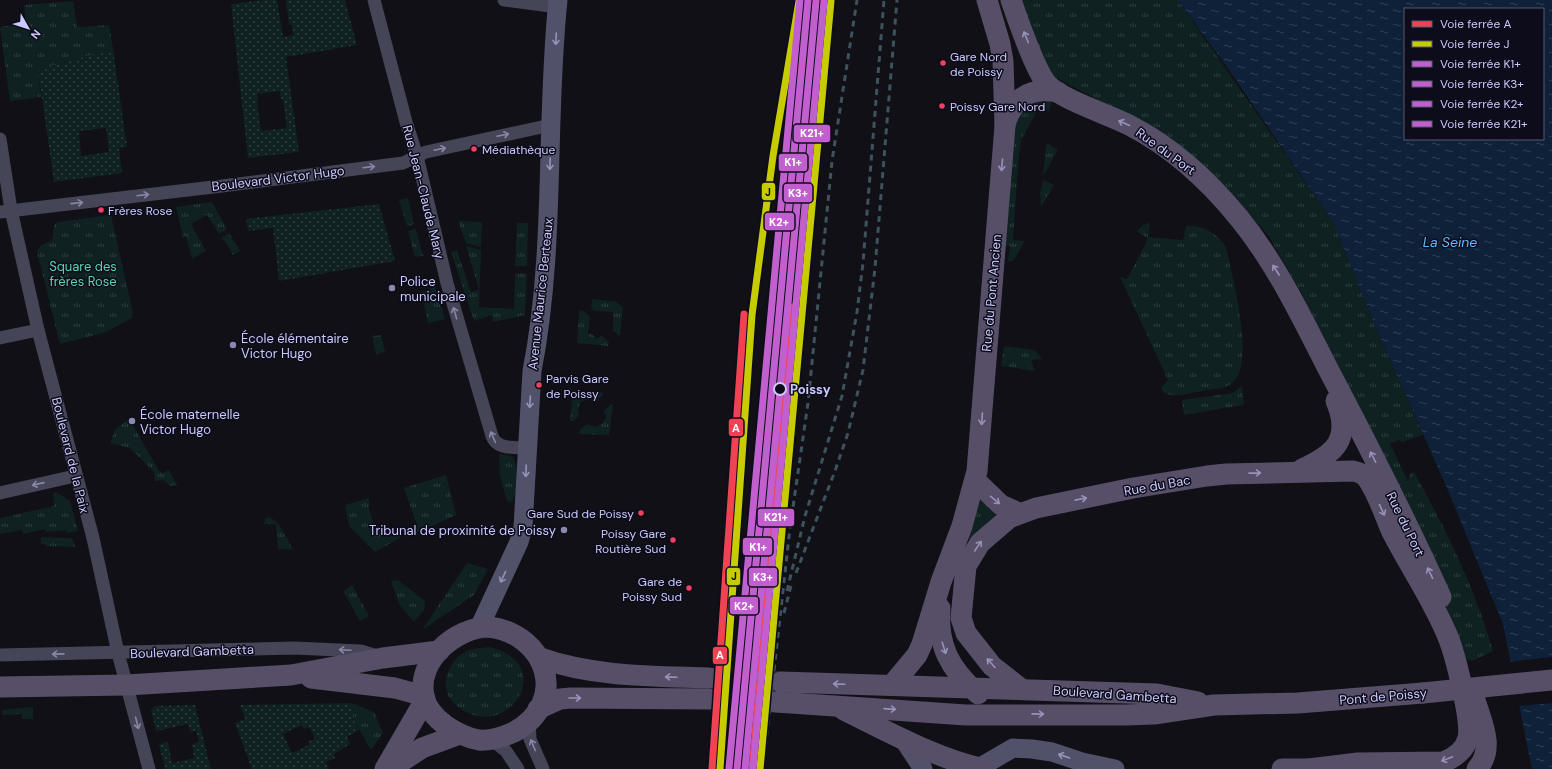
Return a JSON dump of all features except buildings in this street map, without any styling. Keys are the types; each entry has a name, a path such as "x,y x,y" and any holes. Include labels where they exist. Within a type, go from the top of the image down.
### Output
{"main road":[{"name":"Rue du Pont Ancien","path":"892,685 917,655 922,644 941,582 962,526 976,481 1005,126 1003,61 1000,44 987,0"},
{"name":"Rue du Port","path":"1012,1 1043,79 1058,92 1098,112 1128,124 1158,142 1187,164 1213,188 1240,219 1270,262 1346,402 1442,598 1462,655 1481,720 1487,746 1482,763"},
{"path":"1005,126 1013,107 1024,96 1036,90 1058,92"},
{"name":"Rue du Port","path":"1294,304 1342,415 1342,424 1337,444 1328,456 1296,472"},
{"name":"Rue du Bac","path":"1019,513 1036,508 1133,488 1226,474 1352,471 1365,476 1448,636 1455,657 1468,730 1466,744 1450,759 1443,762 1358,762 1309,769 1282,769"},
{"path":"976,481 995,500 1019,513"},
{"path":"1019,513 1000,524 980,543 966,566 961,618 966,633 992,666 1020,688"},
{"name":"Rue du Pont Ancien","path":"941,582 939,622 943,645 949,661 972,689 999,714"},
{"path":"385,769 424,698 426,673 439,651 457,635 479,628 497,628 510,633 529,645 540,658 546,675 547,684 543,701 534,714 519,729 492,740 477,740 460,734 437,718 424,698"},
{"name":"Boulevard Gambetta","path":"0,687 127,685 291,675 383,658 439,651"},
{"path":"540,658 579,670 606,674 709,678"},
{"name":"Boulevard Gambetta","path":"291,675 399,688 424,698"},
{"name":"Pont de Poissy","path":"1214,705 1298,703 1423,693 1552,680"},
{"name":"Boulevard Gambetta","path":"781,682 972,689 1020,688 1157,694 1214,705"},
{"path":"534,714 560,699 571,698 708,699"},
{"name":"Boulevard Gambetta","path":"776,702 966,714 1154,714 1214,705"},
{"path":"837,706 904,740 980,769"},
{"path":"390,769 422,748 460,734"}],"street":[{"name":"Rue Jean-Claude Mary","path":"374,0 406,122 417,156 445,276 492,436 495,443 500,446 527,448"},
{"path":"504,0 558,3"},
{"name":"Avenue Maurice Berteaux","path":"479,628 522,533 532,371 537,349 548,248 551,125 558,3"},
{"name":"Boulevard Victor Hugo","path":"5,211 403,163 426,152 551,125"},
{"name":"Boulevard de la Paix","path":"0,139 5,211 38,330 92,538 118,653 149,769"},
{"path":"0,338 38,330"},
{"path":"0,493 75,476"},
{"name":"Boulevard Gambetta","path":"0,655 294,648 361,651 383,658"},
{"path":"534,714 530,739 542,769"},
{"path":"492,740 506,751 518,769"},
{"path":"904,740 923,769"},
{"path":"980,769 1013,748 1052,752 1082,762 1115,769"}],"green space":[{"path":"277,0 283,37 293,35 292,25 289,25 286,0 345,0 357,45 286,57 299,152 248,158 231,4","holes":["280,91 281,99 283,99 287,128 261,131 257,94"]},
{"path":"1017,0 1178,0 1334,224 1377,331 1423,435 1402,442 1399,440 1390,444 1408,481 1410,473 1414,472 1459,559 1478,604 1493,651 1472,661 1464,658 1439,588 1302,310 1303,296 1268,235 1234,198 1143,124 1051,75"},
{"path":"73,1 77,27 109,25 113,49 38,70 41,97 10,101 0,27 26,23 24,5"},
{"path":"113,49 127,147 119,148 122,173 54,182 38,70","holes":["106,128 109,152 81,156 79,131"]},
{"path":"1048,100 1052,102 1049,111 1040,106 1021,140 1013,240 1025,241 1013,261 1008,261 1010,246 1002,245 1016,122 1027,103"},
{"path":"1047,143 1058,150 1043,176 1046,146"},
{"path":"1043,180 1054,185 1041,207 1040,193"},
{"path":"408,198 414,224 407,227 399,200"},
{"path":"212,202 227,229 219,234 207,215 191,224 206,251 192,259 186,236 183,237 176,207"},
{"path":"379,204 395,261 279,281 273,228 248,231 246,219"},
{"name":"Square des frères Rose","path":"111,215 133,313 132,318 106,332 60,344 37,252 40,246 52,240 54,226 57,222"},
{"path":"458,221 482,222 481,247 466,243"},
{"path":"517,223 528,223 527,266 515,266"},
{"path":"1148,223 1150,224 1148,237 1183,240 1186,226 1192,226 1204,228 1214,234 1226,247 1237,296 1242,337 1240,370 1234,381 1228,386 1179,395 1169,395 1164,393 1161,388 1168,380 1120,277 1127,279 1147,241 1147,238 1137,231 1143,225"},
{"path":"416,229 423,256 415,257 408,231"},
{"path":"229,233 240,251 233,255 224,240 221,238"},
{"path":"466,246 481,250 479,307 514,309 515,273 527,274 525,315 493,322 492,315 474,321 451,252 457,250 471,292 479,290"},
{"path":"435,287 445,319 428,323 421,292"},
{"path":"592,299 617,302 623,308 620,335 613,331 613,312 595,311 591,308"},
{"path":"579,310 584,311 590,317 588,334 592,334 597,339 601,335 609,342 608,346 577,343"},
{"path":"381,335 385,352 376,354 372,336"},
{"path":"1004,346 1035,350 1042,359 1031,360 1035,371 1001,366"},
{"path":"1242,386 1244,405 1184,415 1182,400 1233,393"},
{"path":"573,390 604,393 596,402 588,399 581,402 578,408 579,416 573,421 570,421"},
{"path":"611,404 613,405 609,435 579,434 580,430 587,424 596,427 603,423 606,417 604,411"},
{"path":"129,418 159,471 163,473 169,470 177,485 171,486 163,480 155,481 154,472 130,448 110,443 115,430"},
{"path":"500,454 512,456 516,465 516,493 512,502 507,501 502,484 499,466"},
{"path":"446,475 456,515 407,537 405,533 417,525 404,488"},
{"path":"56,492 70,501 78,531 67,533 66,530 46,532 45,529 23,534 22,530 0,534 0,518 54,506 53,493"},
{"path":"369,498 369,509 375,527 382,525 388,537 399,534 400,538 375,552 349,526 345,505"},
{"path":"981,499 996,514 970,540 967,539"},
{"path":"267,517 276,521 286,535 293,550 278,549 276,524 264,524"},
{"path":"41,537 72,538 75,547 45,546 45,544 41,544"},
{"path":"467,563 488,569 474,595 422,630"},
{"path":"398,580 425,601 424,610 414,622 399,604 391,581"},
{"path":"352,585 369,616 360,621 343,591"},
{"path":"490,647 502,651 517,662 523,673 523,686 518,698 509,708 498,715 483,717 468,713 456,706 448,695 446,689 446,677 454,661 463,653 476,648"},
{"path":"352,703 374,712 383,733 371,750 353,719"},
{"path":"352,703 353,719 359,730 347,737 350,744 334,754 335,758 326,762 329,769 252,769 235,723 245,719 240,705","holes":["302,725 304,729 309,727 315,739 309,741 310,744 292,753 283,734"]},
{"path":"195,705 211,769 165,769 159,744 168,742 172,763 194,758 192,744 199,742 196,730 190,732 188,724 156,731 151,710 155,706"},
{"path":"33,707 33,719 22,719 22,714 2,715 2,710"}],"water":[{"name":"La Seine","path":"1178,0 1552,0 1552,769 1533,769 1531,765 1503,624 1447,488 1377,331 1334,224 1229,70"}],"pier":[{"path":"1552,657 1552,703 1517,706 1508,662"}],"tunnel":[{"path":"709,678 781,682"},
{"path":"708,699 776,702"}],"railway":[{"path":"763,769 790,528 808,403 832,161 857,0"},
{"path":"787,591 805,516 842,396 857,312 863,263 884,0"},
{"path":"796,573 848,433 863,370 875,268 897,0"},
{"path":"784,613 791,586"}],"rail line":[{"name":"K2+","path":"729,768 800,0"},
{"name":"K1+","path":"737,769 808,0"},
{"name":"J","path":"720,769 752,315 773,156 799,1"},
{"name":"K3+","path":"745,769 816,1"},
{"name":"K21+","path":"753,769 824,1"},
{"name":"J","path":"760,769 831,1"},
{"name":"A","path":"752,769 793,307"},
{"name":"A","path":"712,769 744,314"}],"place":[{"name":"Gare Nord de Poissy","path":"943,63"},
{"name":"Poissy Gare Nord","path":"942,106"},
{"name":"Médiathèque","path":"474,149"},
{"name":"Frères Rose","path":"101,210"},
{"name":"Police municipale","path":"392,288"},
{"name":"École élémentaire Victor Hugo","path":"233,345"},
{"name":"Parvis Gare de Poissy","path":"539,385"},
{"name":"Poissy","path":"780,389"},
{"name":"École maternelle Victor Hugo","path":"132,421"},
{"name":"Gare Sud de Poissy","path":"641,513"},
{"name":"Tribunal de proximité de Poissy","path":"564,530"},
{"name":"Poissy Gare Routière Sud","path":"673,540"},
{"name":"Gare de Poissy Sud","path":"689,588"}]}
